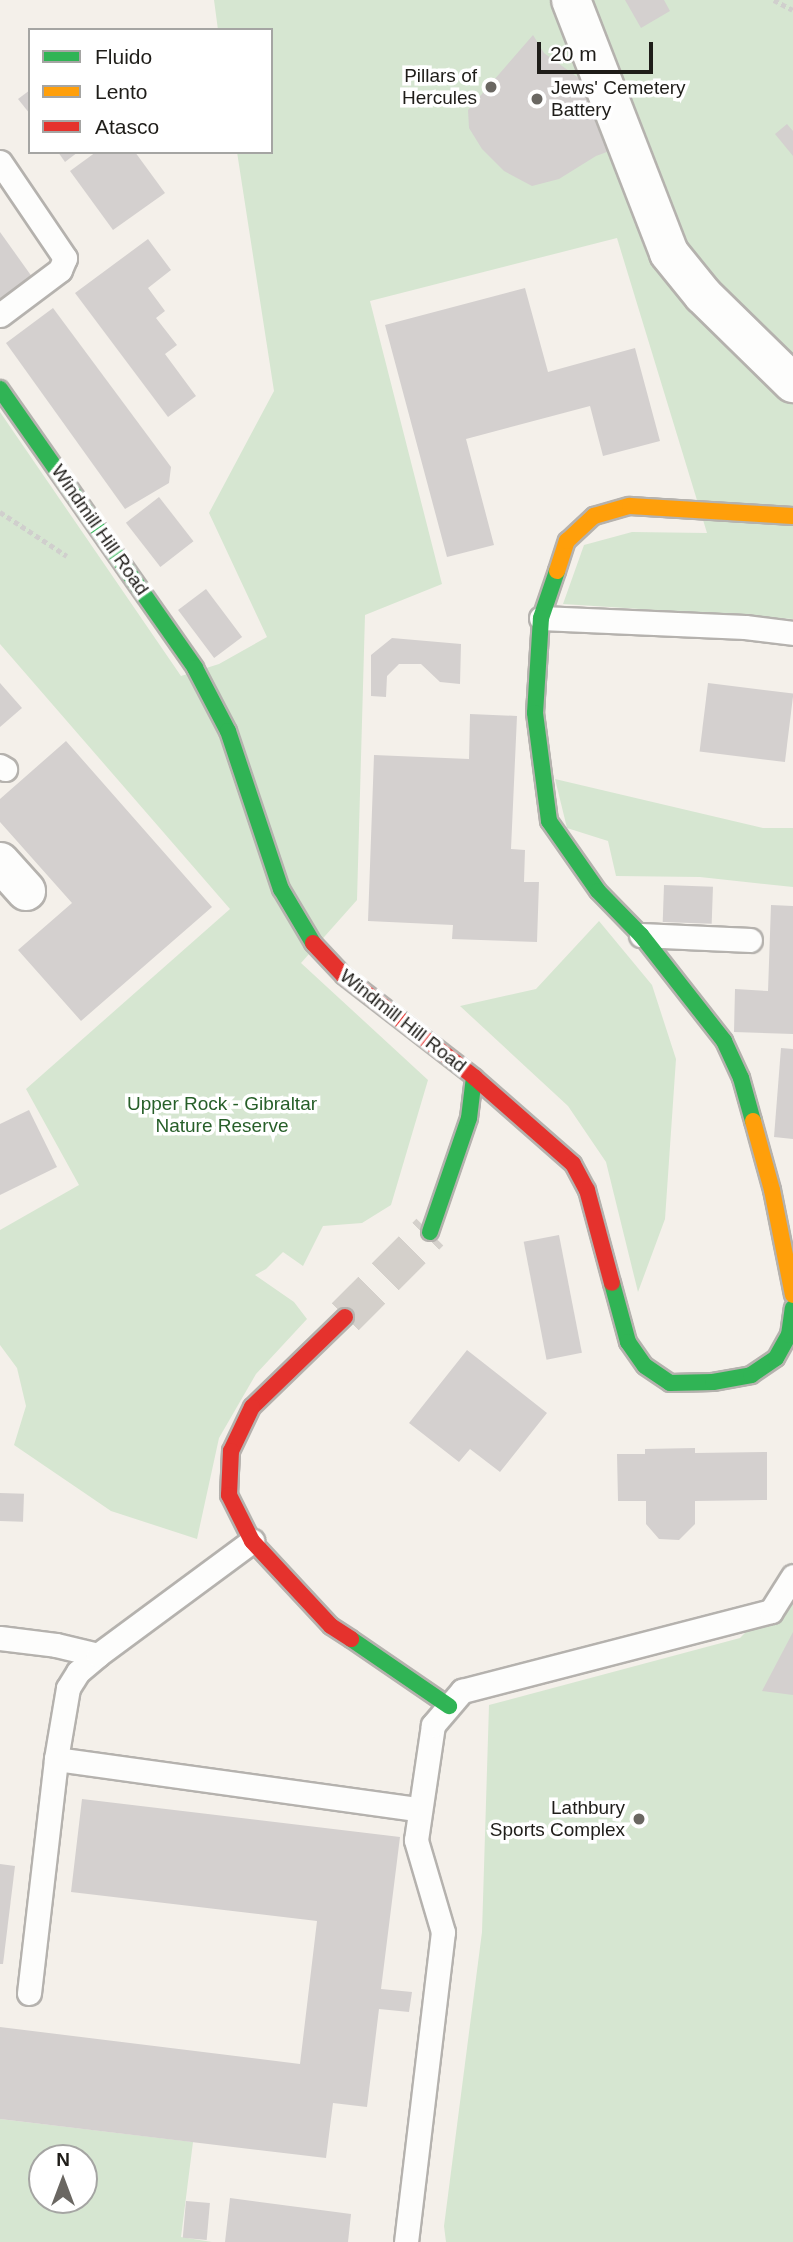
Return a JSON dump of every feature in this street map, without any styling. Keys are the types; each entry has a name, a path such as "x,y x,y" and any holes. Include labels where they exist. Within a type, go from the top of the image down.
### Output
{"street":[{"path":"571,0 669,253 703,295 793,383"},
{"name":"Windmill Hill Road","path":"0,388 195,668 228,731 281,889 310,940 344,976 474,1077 573,1164 587,1190 628,1342 645,1366 670,1383 713,1382 751,1375 776,1358 789,1335 793,1308"},
{"path":"793,516 630,506 594,516 567,541 541,618 535,712 549,821 598,891 641,935 724,1041 741,1078 772,1190 793,1295"},
{"path":"430,1232 469,1118 474,1077"},
{"path":"345,1317 252,1407 231,1451 229,1495 252,1541 331,1626 449,1706"}],"lane":[{"path":"0,162 65,258 60,271 0,315"},
{"path":"541,618 745,627 793,633"},
{"path":"641,935 750,940"},
{"path":"29,1993 68,1689 78,1672 97,1655 252,1541"},
{"path":"406,2242 443,1932 416,1840 433,1725 463,1691 771,1611 793,1576"},
{"path":"0,1638 57,1645 97,1655"},
{"path":"57,1759 409,1808"}],"path":[{"path":"774,0 793,10"}],"green space":[{"name":"Upper Rock - Gibraltar Nature Reserve","path":"214,0 793,0 793,619 563,604 584,545 632,532 707,533 617,238 370,301 442,584 365,615 357,900 301,963 428,1080 391,1205 362,1223 323,1226 303,1266 283,1252 266,1269 255,1275 294,1302 307,1319 256,1374 219,1438 197,1539 111,1511 14,1445 26,1406 17,1368 0,1345 0,1230 79,1185 26,1089 230,909 0,644 0,412 181,676 219,664 267,637 209,513 274,391 237,154 273,154 273,28 218,28"},
{"path":"555,779 763,828 793,828 793,887 700,877 616,876 608,841 567,828"},
{"path":"599,921 652,985 676,1059 665,1219 638,1292 606,1162 568,1106 460,1006 536,989"},
{"name":"Lathbury Sports Complex","path":"793,1584 793,2242 446,2242 444,2226 482,1932 489,1705 740,1638"},
{"path":"0,2119 193,2142 181,2237 212,2242 0,2242"}],"building":[{"path":"625,0 664,0 670,11 641,28"},
{"name":"Jews' Cemetery Battery","path":"533,35 544,53 594,89 615,149 596,156 559,179 532,186 504,171 482,149 469,128 468,110"},
{"path":"28,92 28,112 18,99"},
{"path":"787,124 793,131 793,156 775,134"},
{"path":"59,154 75,154 65,162"},
{"path":"93,154 136,154 165,193 113,230 70,171"},
{"path":"0,232 35,281 0,305"},
{"path":"148,239 171,270 148,288 165,311 156,318 177,345 165,354 196,396 168,417 75,293"},
{"path":"525,288 548,372 635,348 660,441 603,456 590,406 466,439 494,545 447,557 385,325"},
{"path":"53,308 171,467 169,483 125,509 6,343"},
{"path":"159,497 193,541 160,567 126,523"},
{"path":"206,589 242,637 214,658 178,610"},
{"path":"392,638 461,644 460,684 440,682 421,664 399,664 387,676 386,697 371,696 371,655"},
{"path":"0,683 22,708 0,727"},
{"path":"708,683 793,693 785,762 700,751"},
{"path":"470,714 517,716 511,849 525,850 524,882 539,882 537,942 452,939 453,925 368,921 374,755 469,759"},
{"path":"66,741 212,907 81,1021 18,950 72,903 0,822 0,799"},
{"path":"664,885 713,887 712,924 663,922"},
{"path":"771,905 793,906 793,1034 734,1032 735,989 768,991"},
{"path":"781,1048 793,1049 793,1139 774,1137"},
{"path":"29,1110 57,1167 0,1195 0,1124"},
{"path":"559,1235 582,1353 547,1360 524,1242"},
{"path":"467,1350 547,1413 500,1472 470,1449 459,1462 409,1423"},
{"path":"695,1448 695,1453 767,1452 767,1500 695,1501 695,1524 679,1540 659,1539 646,1524 646,1501 618,1501 617,1454 645,1454 645,1449"},
{"path":"0,1493 24,1494 23,1522 0,1521"},
{"path":"793,1632 793,1695 762,1691"},
{"path":"82,1799 400,1837 381,1989 412,1992 409,2012 379,2009 367,2107 333,2103 326,2158 0,2119 0,2027 300,2064 317,1921 71,1892"},
{"path":"0,1864 15,1866 3,1964 0,1964"},
{"path":"230,2198 351,2214 348,2242 225,2242"},
{"path":"186,2201 210,2203 207,2240 183,2238"}],"tunnel":[{"path":"345,1317 430,1232"}],"traffic: fast":[{"path":"0,389 195,668 228,731 281,889 313,943"},
{"path":"557,571 541,618 535,713 549,821 598,891 641,935 724,1041 741,1078 753,1121"},
{"path":"430,1232 469,1118 474,1077"},
{"path":"612,1283 628,1342 645,1366 670,1383 713,1382 751,1375 776,1358 789,1335 793,1308"},
{"path":"351,1639 449,1706"}],"traffic: slow":[{"path":"557,571 567,541 594,516 630,506 793,516"},
{"path":"753,1121 772,1190 793,1295"}],"traffic: jam":[{"path":"313,943 344,976 474,1077 573,1164 587,1190 612,1283"},
{"path":"345,1317 252,1407 231,1451 229,1495 252,1541 331,1626 351,1639"}],"place":[{"name":"Pillars of Hercules","path":"491,87"},
{"name":"Jews' Cemetery Battery","path":"537,99"},
{"name":"Lathbury Sports Complex","path":"639,1819"}]}
